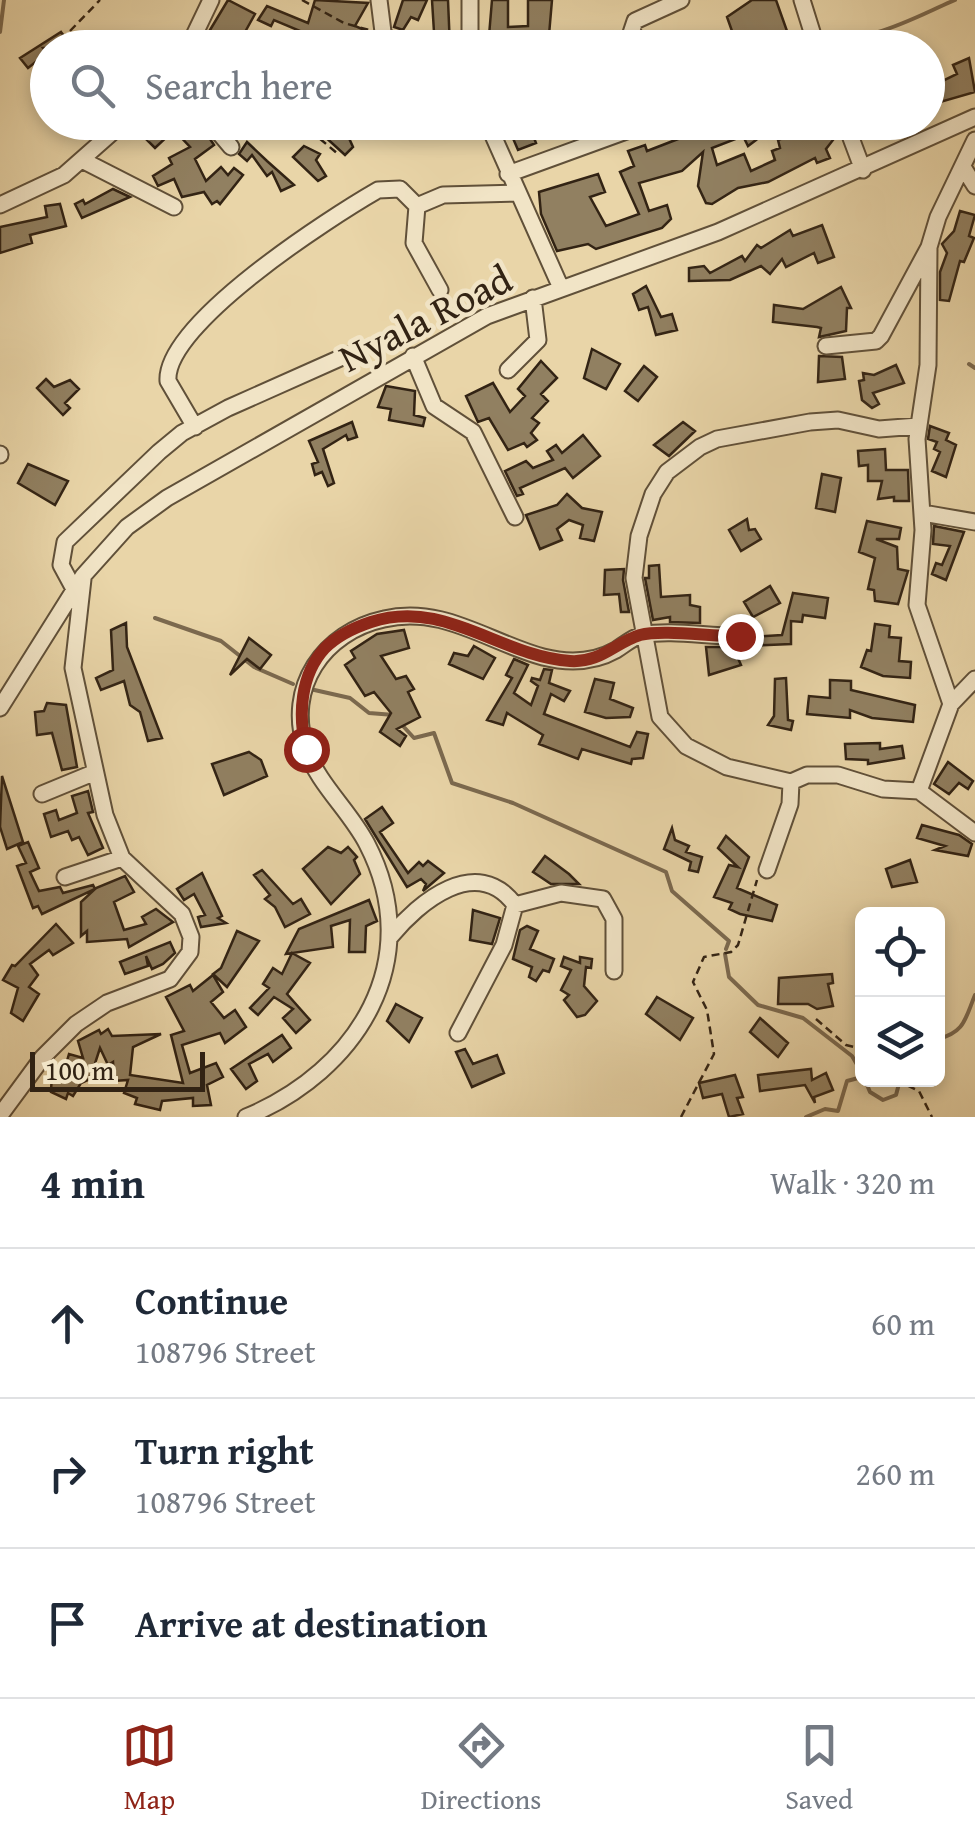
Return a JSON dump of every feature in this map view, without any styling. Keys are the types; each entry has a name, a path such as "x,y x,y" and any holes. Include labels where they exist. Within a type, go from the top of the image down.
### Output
{"street":[{"path":"197,30 212,0"},
{"path":"378,0 383,30"},
{"path":"470,0 470,30"},
{"path":"633,30 636,21 682,0"},
{"path":"802,0 811,30"},
{"name":"Nyala Road","path":"945,132 975,118"},
{"path":"0,205 64,175 104,140"},
{"path":"225,140 231,148"},
{"path":"494,140 561,288"},
{"path":"508,174 602,140"},
{"path":"852,140 863,170"},
{"name":"Nyala Road","path":"0,708 79,583 126,528 167,498 487,316 702,238 928,140"},
{"path":"826,346 882,336 929,248 938,217 975,140"},
{"path":"82,160 174,207"},
{"path":"963,166 975,186"},
{"path":"195,427 168,381 169,364 264,263 378,190 400,189 417,206 414,243 440,290"},
{"path":"417,206 443,195 516,194"},
{"path":"929,248 928,365 918,426 923,512 918,613 951,704"},
{"path":"508,370 538,340 533,298"},
{"path":"16,1117 1,1114 44,1057 76,1024 108,1003 170,979 186,962 190,937 182,914 122,858 93,772 73,668 79,583 61,565 64,542 132,475 195,427 348,356"},
{"path":"414,356 434,406 473,432 515,517"},
{"path":"918,426 880,428 838,420 717,439 684,457 653,494 638,536 634,578 642,635 654,663 660,717 678,739 712,761 791,782 807,775 838,774 883,790 919,791 975,833"},
{"path":"923,512 975,522"},
{"path":"246,1117 301,1088 338,1056 378,993 388,966 390,936 384,888 366,843 312,764 304,740 304,690 319,655 347,631 382,619 416,614 480,632 544,657 568,661 602,657 642,635 740,636"},
{"path":"919,791 951,704 975,679"},
{"path":"42,794 93,772"},
{"path":"767,870 790,804 791,782"},
{"path":"64,877 122,858"},
{"path":"390,936 424,900 450,886 492,888 515,904 561,893 603,899 614,918 614,972"},
{"path":"458,1033 504,945 515,904"}],"path":[{"path":"71,30 100,0"},
{"path":"302,0 344,22 375,30"},
{"path":"321,140 338,154"},
{"path":"681,1117 714,1054 707,1010 693,982 697,970 704,957 731,952 738,945 752,884 767,870"},
{"path":"816,1019 846,1045 855,1047"},
{"path":"909,1087 919,1091 932,1117"}],"building":[{"path":"228,0 255,14 246,30 210,30"},
{"path":"315,0 368,3 355,26 364,30 298,30 274,20 271,26 258,20 267,6 308,23"},
{"path":"403,0 427,0 418,20 411,17 403,30 394,27"},
{"path":"432,0 448,0 449,30 434,30"},
{"path":"492,0 508,0 508,27 528,26 528,0 552,0 549,30 490,30"},
{"path":"752,0 776,0 787,30 732,30 727,17"},
{"path":"30,52 30,66 28,68 20,58"},
{"path":"969,58 975,92 945,101 945,80 957,74 953,65"},
{"path":"147,140 163,140 155,148"},
{"path":"183,140 211,140 214,145 195,159 206,181 221,167 228,175 234,168 243,175 220,204 212,204 204,192 182,197 174,179 158,186 153,176 172,164 169,158 190,147"},
{"path":"329,140 350,140 353,147 345,155"},
{"path":"514,140 535,140 536,143 518,150"},
{"path":"675,140 733,140 712,148 717,165 744,154 751,171 775,160 772,151 780,148 778,140 833,140 826,149 830,158 817,163 815,158 768,182 738,188 712,204 706,203 698,186 703,152 682,171 639,183 649,211 667,205 671,219 662,228 596,249 588,244 557,251 541,214 539,192 598,174 605,192 590,197 606,226 639,214 620,172 634,166 628,151 645,145 647,151"},
{"path":"247,142 294,185 281,191 272,172 267,176 252,155 247,161 239,154"},
{"path":"304,146 320,154 316,160 326,176 318,181 293,157"},
{"path":"113,189 130,197 82,218 75,204 83,200 85,204"},
{"path":"60,204 66,226 30,235 32,243 0,253 0,227 47,217 45,206"},
{"path":"960,211 975,215 969,236 974,238 964,262 960,261 949,301 940,300 940,272 947,253 942,244 954,231"},
{"path":"822,225 834,257 818,263 814,253 786,267 782,259 770,274 761,266 730,280 689,281 689,268 704,266 710,273 742,256 745,261 757,245 761,248 790,230 793,236"},
{"path":"646,286 661,317 672,314 677,330 656,335 648,307 639,310 633,294"},
{"path":"841,287 851,308 847,308 846,331 819,337 821,328 773,322 774,305 803,309"},
{"path":"592,349 620,364 606,389 584,378"},
{"path":"819,356 842,357 845,379 818,382"},
{"path":"541,361 557,378 541,394 548,401 532,418 539,423 531,433 537,440 527,447 524,443 508,450 489,418 478,422 466,396 493,383 510,412 525,396 518,389"},
{"path":"896,365 904,383 873,393 879,404 872,408 862,400 859,381 864,380 863,373 874,375"},
{"path":"644,366 657,377 638,401 625,391"},
{"path":"46,379 54,387 70,380 79,389 65,403 70,408 63,415 37,388"},
{"path":"386,386 415,391 414,415 425,418 423,426 389,420 391,409 378,407"},
{"path":"352,422 357,437 348,440 346,435 323,449 334,483 328,486 322,472 315,475 312,464 318,462 309,441"},
{"path":"683,422 695,431 669,456 654,445"},
{"path":"930,426 949,433 946,440 956,445 946,477 932,471 940,452 934,449 937,442 928,439"},
{"path":"583,435 600,456 573,478 565,468 520,488 523,494 517,496 505,471 526,461 533,468 553,460 547,451 556,445 562,453"},
{"path":"885,449 886,470 908,470 909,501 894,501 894,497 878,499 882,481 868,481 868,465 859,466 858,451"},
{"path":"28,464 68,481 55,505 18,483"},
{"path":"822,474 841,478 835,512 816,508"},
{"path":"567,494 582,508 602,512 594,541 580,538 583,525 569,520 557,529 562,540 540,549 526,515 557,505"},
{"path":"747,519 749,530 755,529 761,539 741,551 729,530"},
{"path":"867,521 901,528 899,539 876,539 897,547 898,569 908,571 898,604 875,601 874,590 868,589 875,558 859,552"},
{"path":"934,526 964,532 946,580 932,574 936,563 942,565 950,546 933,544"},
{"path":"659,565 661,597 690,595 690,605 700,607 700,623 670,622 670,617 653,620 645,578 649,578 649,566"},
{"path":"624,569 629,612 621,612 619,594 604,595 605,570"},
{"path":"770,586 780,603 753,617 744,602"},
{"path":"793,593 828,598 825,618 803,615 802,622 791,621 791,644 746,646 751,637 782,635"},
{"path":"126,623 127,647 162,738 148,741 140,712 130,705 124,681 101,690 96,678 113,670 111,630"},
{"path":"875,624 890,626 889,637 901,638 899,661 911,662 910,678 883,676 861,667 867,650 871,651"},
{"path":"404,630 409,648 381,656 396,679 406,676 414,689 408,692 420,717 397,729 406,736 400,746 380,732 391,713 374,692 365,696 345,665 355,658 351,651 377,634"},
{"path":"249,638 271,655 260,669 247,659 230,675"},
{"path":"474,646 495,658 483,679 449,664 454,653 468,656"},
{"path":"706,647 733,647 741,665 709,675"},
{"path":"514,659 528,665 514,693 531,705 538,686 532,678 540,680 544,669 552,670 549,683 570,691 564,701 551,694 544,714 630,747 637,732 648,734 643,758 632,759 631,764 582,749 578,759 539,744 543,735 507,713 503,725 487,720 512,678 506,675"},
{"path":"786,678 791,730 768,725 774,716 775,679"},
{"path":"595,679 614,683 610,699 633,708 630,717 606,718 585,712"},
{"path":"830,680 851,681 851,690 915,705 913,722 872,718 850,710 850,718 807,714 809,696 830,698"},
{"path":"47,703 66,705 77,767 62,770 52,733 37,735 35,712 44,711"},
{"path":"880,743 880,749 902,746 904,758 868,764 868,760 846,759 845,744"},
{"path":"249,752 261,760 267,776 224,795 212,764"},
{"path":"948,762 973,781 968,789 959,783 949,794 934,784"},
{"path":"2,776 23,842 7,849 0,827"},
{"path":"88,791 93,812 88,813 103,848 88,855 79,837 72,840 68,831 51,837 44,814 56,810 59,820 77,813 72,796"},
{"path":"382,807 393,823 380,832 408,873 419,862 423,866 428,861 444,873 423,891 426,884 421,879 407,887 365,819"},
{"path":"922,825 959,835 972,844 968,856 935,850 945,846 917,838"},
{"path":"672,828 675,840 689,846 686,852 702,857 698,872 689,870 691,862 664,849"},
{"path":"726,836 749,857 737,888 777,905 772,921 740,914 729,909 732,903 714,897 729,865 738,867 718,848"},
{"path":"28,842 39,868 30,872 39,891 60,887 63,893 93,885 95,889 42,914 38,906 33,908 17,866 26,863 18,846"},
{"path":"328,847 341,853 348,847 357,857 354,860 360,874 331,904 303,869"},
{"path":"545,856 579,884 551,884 533,872"},
{"path":"910,860 917,882 892,887 886,869"},
{"path":"262,870 293,904 301,899 310,914 285,927 275,907 265,899 270,895 254,875"},
{"path":"202,873 222,916 218,918 226,923 201,927 198,917 205,915 194,894 184,900 177,889"},
{"path":"125,876 134,892 114,902 124,930 146,924 142,917 156,909 173,922 129,947 127,939 87,942 87,931 81,936 81,902 96,888"},
{"path":"369,900 377,921 366,926 365,952 349,952 350,920 331,926 333,947 286,954 299,929"},
{"path":"473,910 500,918 492,944 470,940"},
{"path":"56,924 73,943 53,955 49,950 30,964 38,975 29,987 39,994 23,1021 11,1013 18,988 3,980 12,965"},
{"path":"527,926 538,931 530,949 554,959 549,972 543,970 536,981 529,977 532,967 513,959 520,930"},
{"path":"237,931 259,941 227,987 213,974 221,968"},
{"path":"170,942 175,953 163,964 152,969 146,956 148,966 125,974 120,962"},
{"path":"292,953 310,963 287,994 310,1020 296,1033 283,1018 293,1009 274,997 258,1015 250,1008 269,988 263,984 273,968 282,974"},
{"path":"564,957 580,963 580,957 592,959 591,968 586,967 584,986 597,1001 585,1015 577,1017 564,1000 569,995 561,990 571,970 561,966"},
{"path":"832,974 833,983 828,984 833,1006 817,1009 808,1004 778,1004 779,978"},
{"path":"213,975 223,992 211,1002 224,1018 235,1010 246,1027 225,1043 220,1033 182,1045 190,1073 216,1063 223,1077 207,1085 211,1105 193,1106 193,1098 162,1101 160,1110 135,1104 137,1098 124,1093 128,1080 114,1081 113,1062 108,1065 100,1048 90,1079 81,1083 73,1096 68,1093 66,1099 51,1092 52,1071 62,1078 69,1054 83,1058 78,1041 108,1029 112,1036 161,1034 133,1047 130,1075 183,1083 171,1035 184,1031 166,997 190,985 193,991"},
{"path":"657,997 693,1018 680,1040 646,1014"},
{"path":"396,1004 422,1018 409,1042 387,1021"},
{"path":"760,1018 788,1043 778,1057 750,1032"},
{"path":"282,1035 291,1048 273,1062 268,1054 249,1064 257,1081 246,1089 231,1069"},
{"path":"465,1049 473,1064 497,1055 504,1073 472,1087 456,1052"},
{"path":"811,1069 812,1080 826,1073 833,1090 814,1097 815,1103 805,1085 760,1091 758,1075"},
{"path":"735,1075 743,1097 737,1098 743,1114 729,1117 722,1094 703,1098 699,1083"}],"waterway":[{"path":"0,32 4,0"},
{"path":"882,30 955,0"},
{"path":"969,364 975,368"},
{"path":"155,618 221,641 254,667 293,684"},
{"path":"310,689 350,698 369,713 394,715"},
{"path":"403,726 414,738 434,733 452,783 513,803 666,872 672,891 729,941 726,949"},
{"path":"725,954 729,977 758,1005 803,1018 855,1061"},
{"path":"945,1037 959,1028 975,995"},
{"path":"806,1117 825,1109 838,1111 847,1081 855,1079"},
{"path":"868,1087 883,1100 896,1095 898,1087"}],"route":[{"path":"306,749 301,730 304,690 319,655 347,631 382,619 429,616 544,657 568,661 602,657 642,635 740,636"}]}
